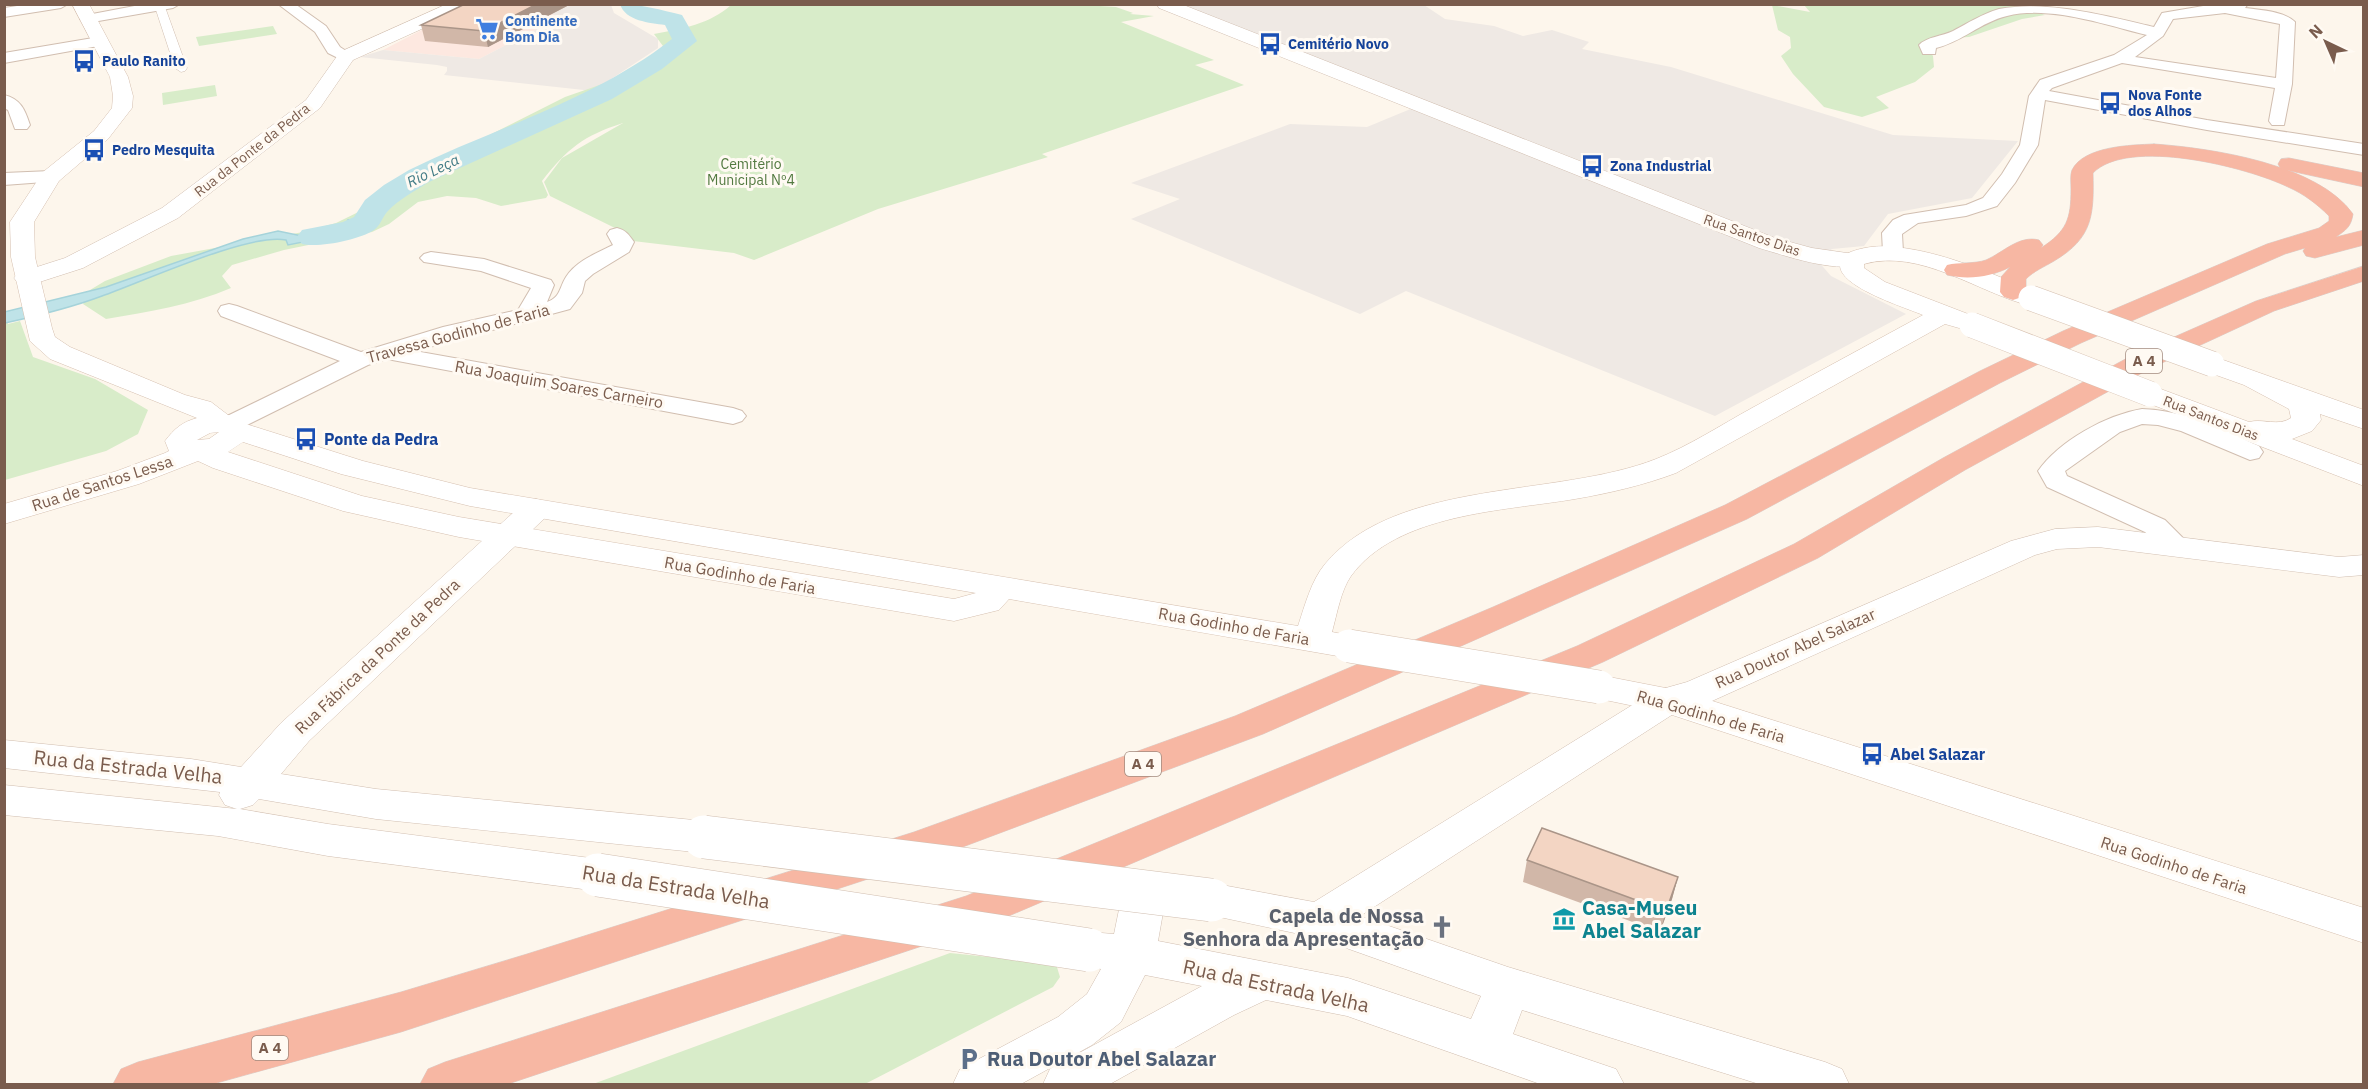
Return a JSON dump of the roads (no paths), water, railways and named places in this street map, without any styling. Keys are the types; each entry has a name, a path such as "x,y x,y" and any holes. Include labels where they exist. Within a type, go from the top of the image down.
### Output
{"highway":[{"path":"2060,174 2063,163 2078,152 2119,143 2146,143 2208,149 2364,180"},
{"path":"2022,295 2013,277 2053,251 2072,235 2081,220 2082,172 2090,163 2101,157 2144,151 2177,152 2236,161 2292,179 2313,189 2332,202 2341,214 2340,224 2327,233 2277,249 2195,285"},
{"path":"1956,270 1989,268 2027,248 2057,222 2062,205"},
{"name":"A 4","path":"138,1084 401,1012 549,966 928,843 1249,724 1495,620 1736,512 2000,372 2072,337 2195,285 2364,237"},
{"name":"A 4","path":"445,1084 981,909 1590,654 1806,551 1970,455 2141,362 2265,306 2351,281"}],"main road":[{"path":"346,56 462,4"},
{"name":"Rua Santos Dias","path":"1165,4 1758,240 1811,255 1852,260 1852,271 1876,287 2359,475"},
{"path":"83,11 122,84 122,108 101,135 51,177 22,222 22,257 39,328 43,341 60,353 178,402 179,409 209,434"},
{"name":"Rua da Ponte da Pedra","path":"29,285 170,213 313,104 330,82 339,63 346,56"},
{"path":"1852,260 1865,255 1893,252 1919,257 2364,420"},
{"path":"1311,639 1335,573 1372,538 1421,518 1651,473 1680,460 1944,314"},
{"path":"2208,416 2265,431 2281,432 2301,427 2306,420 2305,410 2299,403 2251,378"},
{"path":"2359,475 2340,458 2335,449 2337,441 2345,436 2364,432"},
{"name":"Rua Godinho de Faria","path":"1002,586 987,602 954,610 506,535 354,504 224,462 209,455 209,434 470,497 1002,586 1349,646 1599,687 1668,700 2364,926"},
{"name":"Rua de Santos Lessa","path":"4,490 209,434"},
{"name":"Rua de Santos Lessa","path":"4,514 157,467 209,434"},
{"path":"506,535 536,509"},
{"name":"Rua Fábrica da Ponte da Pedra","path":"251,781 295,732 506,535"},
{"name":"Rua Doutor Abel Salazar","path":"1321,921 1340,906 1668,700 1699,692 2023,548 2055,539 2098,537 2329,566 2364,565"},
{"name":"Rua da Estrada Velha","path":"4,754 251,781 376,804 704,837 1212,900 1321,921 1508,986 1825,1084"},
{"name":"Rua da Estrada Velha","path":"218,821 251,781"},
{"name":"Rua da Estrada Velha","path":"4,800 218,821 328,840 1120,945 1263,980 1348,997 1599,1084"},
{"path":"976,1084 1076,1031 1104,1008 1120,945 1145,890"},
{"path":"1067,1084 1217,1001 1263,980"},
{"path":"1485,1046 1508,986"}],"street":[{"path":"4,13 62,4"},
{"path":"285,4 321,29 334,50 346,56"},
{"path":"2200,4 2236,7 2288,22 2284,84 2278,121"},
{"path":"83,11 167,6 181,68"},
{"path":"1893,252 1892,234 1899,225 1920,217 1975,208 1990,201 2029,144 2040,94 2046,84 2120,58 2138,49 2158,33 2168,16 2186,11 2236,7"},
{"path":"1929,51 1927,45 1945,42 1987,18 2006,11 2036,9 2158,33"},
{"path":"4,58 99,42"},
{"path":"2120,58 2284,84"},
{"path":"2073,75 2095,82"},
{"path":"2117,91 2209,118 2278,121 2364,135"},
{"path":"2040,94 2209,118 2364,150"},
{"path":"4,100 15,108 21,125"},
{"path":"4,179 51,177"},
{"name":"Travessa Godinho de Faria","path":"209,434 360,360 451,332 526,315 561,304 571,293 575,279 585,269 622,248 624,242 617,234"},
{"path":"431,258 484,265 543,285 535,303 526,315"},
{"path":"229,310 360,360"},
{"name":"Rua Joaquim Soares Carneiro","path":"385,352 732,416"},
{"path":"2176,545 2156,526 2056,481 2051,471 2059,461 2125,420 2149,414 2170,418 2250,452"}],"water":[{"path":"379,217 368,229 288,245 286,240 269,240 222,251 78,304 5,323 4,312 106,287 243,239 278,231 302,236 345,226 348,220"}],"waterway":[{"name":"Rio Leça","path":"313,237 352,229 365,223 375,207 394,191 419,176 550,119 603,93 637,75 685,41 674,20 645,15 631,7 631,4"}],"place":[{"name":"Continente Bom Dia","path":"487,29"},
{"name":"Cemitério Novo","path":"1270,44"},
{"name":"Paulo Ranito","path":"84,61"},
{"name":"Nova Fonte dos Alhos","path":"2110,103"},
{"name":"Pedro Mesquita","path":"94,150"},
{"name":"Zona Industrial","path":"1592,166"},
{"name":"Ponte da Pedra","path":"306,439"},
{"name":"Abel Salazar","path":"1872,754"},
{"name":"Casa-Museu Abel Salazar","path":"1564,919"},
{"name":"Capela de Nossa Senhora da Apresentação","path":"1442,927"},
{"name":"Rua Doutor Abel Salazar","path":"969,1059"}],"park label":[{"name":"Cemitério Municipal Nº4","path":"751,172"}]}
